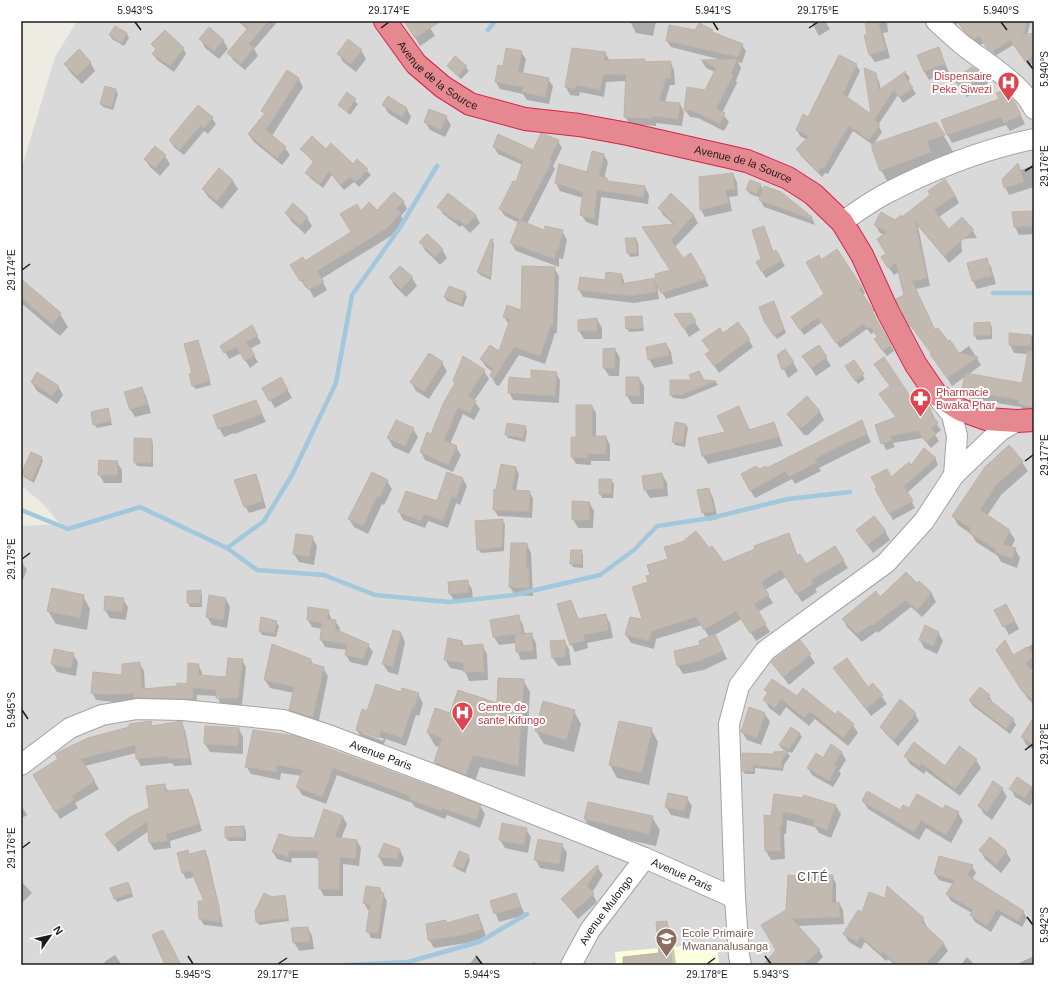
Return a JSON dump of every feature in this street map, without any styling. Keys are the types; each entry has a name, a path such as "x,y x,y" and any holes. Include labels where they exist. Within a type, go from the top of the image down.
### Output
{"highway":[{"name":"Avenue de la Source","path":"385,21 416,64 443,87 470,104 526,119 579,125 628,134 748,161 788,178 813,194 842,222 862,256 888,312 916,365 936,394 961,410 986,418 1026,421"}],"street":[{"path":"936,21 963,45 992,66 1030,100 1034,110"},
{"path":"842,222 890,191 940,169 988,149 1034,139"},
{"path":"936,394 952,415 957,436 954,475"},
{"path":"741,965 735,898 729,724 739,686 765,651 886,563 924,521 954,475 1000,431 1026,421"},
{"name":"Avenue Paris","path":"21,765 70,728 102,715 130,710 183,710 283,720 331,736 439,777 645,858 735,898"},
{"name":"Avenue Mulongo","path":"570,965 590,930 645,858"}],"shaded area":[{"path":"77,21 1034,21 1034,965 21,965 21,526 60,524 42,503 21,485 21,170 55,57"},
{"name":"Ecole Primaire Mwananalusanga","path":"717,943 719,965 616,965 615,952"}],"building":[{"path":"240,21 268,21 249,44 254,48 241,64 227,53 248,28"},
{"path":"404,21 441,21 415,38"},
{"path":"865,21 878,21 886,50 869,55 864,35 867,35"},
{"path":"957,21 1027,21 1023,35 1034,33 1034,55 1025,61 1010,40 992,52 987,48 979,36 974,39 964,31"},
{"path":"699,23 713,30 712,32 743,44 738,57 666,41 669,25 695,30"},
{"path":"115,26 127,33 122,43 109,35"},
{"path":"209,27 224,40 214,51 199,39"},
{"path":"165,30 184,48 170,66 152,54 156,49 151,44"},
{"path":"348,39 362,50 351,64 337,54"},
{"path":"939,47 945,64 924,72 917,55"},
{"path":"506,48 522,51 518,72 549,78 545,97 522,92 523,87 495,82 498,65 503,66"},
{"path":"572,48 606,52 604,60 645,59 645,62 671,61 671,78 666,78 659,101 680,103 678,119 653,116 652,119 624,117 626,74 603,75 600,90 576,85 575,89 565,87"},
{"path":"79,49 91,62 77,76 64,64"},
{"path":"839,55 857,64 843,94 871,114 864,68 876,73 879,90 906,71 904,75 913,88 899,97 894,90 874,120 880,125 868,140 867,137 867,139 849,125 824,168 821,167 818,172 796,149 809,136 796,130 803,114 808,117"},
{"path":"455,56 467,66 458,76 447,66"},
{"path":"737,59 731,74 733,75 716,109 725,113 720,124 693,111 684,110 687,87 705,90 716,68 701,60"},
{"path":"972,67 985,75 962,91 954,79"},
{"path":"287,70 299,78 266,130 286,147 277,158 248,134 265,113 261,111"},
{"path":"105,86 116,89 112,107 100,104"},
{"path":"1003,90 1014,101 1021,115 1004,123 1001,117 947,135 941,120 999,99 996,93"},
{"path":"347,92 356,99 347,112 338,105"},
{"path":"388,96 407,108 402,117 382,105"},
{"path":"198,105 213,117 204,128 201,125 180,150 169,140"},
{"path":"429,109 447,116 441,130 424,122"},
{"path":"936,122 945,135 927,141 931,152 880,171 872,149 872,144"},
{"path":"541,133 559,140 550,158 552,161 521,220 499,209 513,181 516,182 523,161 493,147 498,134 533,150"},
{"path":"312,136 326,149 331,143 353,164 357,159 368,169 356,182 350,177 340,185 329,171 320,184 305,173 314,161 300,149"},
{"path":"155,146 166,155 155,168 144,159"},
{"path":"592,151 604,154 599,176 607,178 607,181 645,186 644,197 597,190 594,219 580,215 583,192 555,183 559,164 587,172"},
{"path":"1018,163 1024,182 1004,188 1002,179"},
{"path":"219,168 233,180 217,201 202,189"},
{"path":"733,173 735,189 725,190 729,203 700,210 699,177"},
{"path":"945,179 955,195 934,210 949,229 962,217 974,230 944,256 915,221 927,278 912,281 935,330 938,328 948,341 950,340 959,353 978,357 947,378 930,354 931,353 911,326 910,327 903,314 896,299 904,295 896,263 888,268 881,257 886,254 877,239 887,232 874,225 881,212 895,220 901,215 902,217 930,195 928,191"},
{"path":"750,180 761,184 757,194 746,190"},
{"path":"764,186 781,192 812,217 811,219 759,200"},
{"path":"394,192 404,201 396,209 401,213 387,228 317,271 324,282 309,290 302,280 300,281 290,265 303,257 305,261 351,232 340,214 357,204 361,211 369,202 377,210"},
{"path":"448,193 476,215 466,226 458,219 456,221 437,207"},
{"path":"671,193 694,215 671,240 683,258 691,253 706,279 661,293 654,280 656,292 629,296 578,290 580,277 605,280 606,272 622,274 621,284 656,278 655,274 670,270 642,227 675,224 658,208"},
{"path":"293,203 308,217 300,226 285,213"},
{"path":"1034,211 1034,226 1014,227 1012,212"},
{"path":"519,220 544,230 545,226 563,230 558,251 555,250 555,259 510,243"},
{"path":"764,226 773,252 776,250 782,260 762,272 756,262 761,259 752,230"},
{"path":"427,234 443,249 435,257 419,242"},
{"path":"625,238 636,238 637,253 627,253"},
{"path":"491,239 493,239 490,277 477,272"},
{"path":"837,249 862,287 859,289 874,311 872,312 891,345 883,351 874,339 877,336 870,327 867,329 863,324 836,343 818,317 800,330 791,317 824,294 806,262 819,255 821,260"},
{"path":"987,258 992,276 972,281 967,263"},
{"path":"400,266 413,277 401,289 389,277"},
{"path":"522,266 555,267 553,325 551,325 540,356 514,347 494,378 490,376 493,368 480,359 490,345 499,351 510,319 503,317 507,305 521,310"},
{"path":"21,279 61,313 52,324 21,297"},
{"path":"449,286 465,292 461,304 444,297"},
{"path":"774,301 784,329 774,336 764,321 759,307"},
{"path":"691,313 696,321 684,329 674,314"},
{"path":"642,316 643,328 626,329 625,317"},
{"path":"597,318 597,331 578,331 578,320"},
{"path":"738,322 750,339 714,366 705,354 710,351 702,340 720,328 723,333"},
{"path":"990,322 991,335 974,336 974,323"},
{"path":"252,325 258,336 246,342 255,355 245,361 236,347 224,353 220,346"},
{"path":"1009,333 1031,335 1031,346 1009,345"},
{"path":"198,340 210,381 192,386 189,374 192,373 184,344"},
{"path":"666,343 669,355 648,360 646,347"},
{"path":"819,345 827,357 811,368 802,356"},
{"path":"615,348 615,368 603,368 603,349"},
{"path":"785,349 794,362 782,370 777,355"},
{"path":"1028,351 1034,351 1034,407 1018,404 1019,400 962,390 965,373 1022,383"},
{"path":"429,353 443,362 424,392 410,382"},
{"path":"463,356 485,370 468,396 476,401 470,413 458,407 444,440 457,446 448,465 420,452 427,432 431,434 444,402 455,383 453,381"},
{"path":"884,357 916,405 923,399 932,410 930,412 938,423 931,428 936,434 926,442 918,431 890,436 892,440 881,444 875,425 896,417 879,394 890,386 874,364"},
{"path":"854,360 864,374 855,381 845,366"},
{"path":"531,370 557,372 555,396 508,393 509,377 531,379"},
{"path":"699,371 704,380 716,381 681,395 670,395 670,380 691,380 689,375"},
{"path":"37,372 59,386 52,396 31,382"},
{"path":"281,377 288,390 269,401 262,388"},
{"path":"626,377 639,377 640,396 626,396"},
{"path":"142,387 147,404 130,410 124,392"},
{"path":"807,396 820,411 803,427 799,427 787,414"},
{"path":"256,400 262,414 218,429 213,415"},
{"path":"576,405 592,405 592,436 606,436 606,454 587,454 587,458 571,457 571,437 576,437"},
{"path":"739,406 749,430 774,422 779,437 702,456 698,438 725,432 717,416"},
{"path":"108,408 111,421 93,425 91,412"},
{"path":"396,420 414,428 405,446 387,438"},
{"path":"862,420 867,434 815,459 817,462 789,477 786,471 750,491 741,474 756,466 759,469 766,466 767,468"},
{"path":"675,422 686,424 683,443 672,442"},
{"path":"507,423 526,426 523,438 505,435"},
{"path":"134,438 152,439 151,463 134,463"},
{"path":"1009,445 1023,461 996,485 980,510 1010,530 1003,544 1016,548 1012,559 995,552 996,549 969,533 972,529 952,516 985,467"},
{"path":"924,448 936,458 904,486 913,501 889,514 875,489 877,488 871,477 887,469 891,477 909,462 911,465"},
{"path":"31,452 42,457 32,480 21,474"},
{"path":"99,460 118,461 117,475 98,475"},
{"path":"501,464 516,467 512,490 530,491 529,512 493,510 494,489 496,490"},
{"path":"372,472 388,480 380,497 377,496 363,526 348,519"},
{"path":"447,472 463,478 456,498 452,496 443,521 424,514 421,521 398,512 406,491 437,501"},
{"path":"662,473 664,488 644,490 642,476"},
{"path":"256,474 263,501 244,507 234,480"},
{"path":"599,479 612,479 611,494 599,494"},
{"path":"709,488 714,511 702,513 697,490"},
{"path":"572,501 590,502 589,520 572,520"},
{"path":"874,516 886,531 867,545 856,530"},
{"path":"503,519 502,547 477,550 475,521"},
{"path":"696,531 709,548 712,546 724,562 755,549 754,546 789,533 797,556 800,554 806,564 835,546 844,560 811,580 813,584 796,594 781,569 761,582 769,595 754,604 766,624 750,633 736,611 704,630 696,617 652,631 649,641 625,635 630,617 642,619 632,587 648,582 646,576 650,575 647,565 668,559 664,547 682,542"},
{"path":"296,534 313,536 309,557 293,554"},
{"path":"511,543 527,543 526,568 529,569 529,588 509,587"},
{"path":"571,550 582,550 581,564 570,564"},
{"path":"906,572 917,583 919,581 932,593 917,610 906,600 873,625 872,624 857,634 842,619 876,591 880,597"},
{"path":"468,580 469,592 449,594 448,582"},
{"path":"52,588 84,595 80,618 47,611"},
{"path":"201,590 200,603 187,603 187,591"},
{"path":"209,595 226,598 223,620 206,617"},
{"path":"105,596 124,598 122,612 104,610"},
{"path":"571,600 578,619 606,614 609,630 583,635 585,640 570,645 557,604"},
{"path":"1006,604 1015,621 1003,627 994,610"},
{"path":"308,607 329,610 327,619 336,620 335,629 369,644 363,659 345,655 347,644 320,640 322,623 307,620"},
{"path":"519,615 522,633 493,637 490,620"},
{"path":"261,617 277,621 274,634 259,631"},
{"path":"925,625 939,632 933,646 919,640"},
{"path":"393,630 401,632 393,667 382,664"},
{"path":"532,633 533,651 516,652 515,634"},
{"path":"715,634 723,651 699,661 677,666 674,651 700,645 699,641"},
{"path":"448,638 462,641 461,646 483,644 484,672 464,672 463,663 444,660"},
{"path":"565,640 566,657 552,658 550,641"},
{"path":"800,640 811,654 783,677 771,662"},
{"path":"1005,640 1013,655 1027,647 1034,656 1026,663 1034,675 1034,701 1022,691 996,650"},
{"path":"272,644 311,659 310,663 324,667 313,717 289,710 294,687 264,680"},
{"path":"54,649 74,653 71,668 51,664"},
{"path":"228,658 243,659 238,698 216,698 216,690 193,688 193,699 133,697 133,693 110,695 91,693 93,672 122,675 122,664 140,662 142,689 177,686 177,683 187,684 188,663 199,664 198,675 226,677"},
{"path":"847,658 868,687 873,683 883,695 866,709 833,668"},
{"path":"498,678 524,679 518,766 473,755 466,775 434,762 442,738 427,733 435,708 450,713 458,690 497,703"},
{"path":"772,679 797,696 803,688 835,714 838,711 854,724 843,738 810,711 804,718 781,699 775,708 763,700 768,692 764,690"},
{"path":"376,684 401,692 402,688 419,693 414,708 412,708 402,738 381,731 379,738 356,730 362,709 367,711"},
{"path":"980,687 990,695 987,698 1014,719 1006,729 969,700"},
{"path":"900,699 916,713 894,740 880,727"},
{"path":"543,701 575,710 566,740 535,731"},
{"path":"749,707 765,713 757,738 741,732"},
{"path":"1034,717 1034,745 1021,737"},
{"path":"151,721 152,726 182,721 189,758 168,759 168,756 136,759 135,745 81,759 95,781 72,796 74,800 55,812 33,775 58,759 55,754 88,738 129,727 129,724"},
{"path":"619,721 652,728 642,773 609,765"},
{"path":"205,726 239,728 238,746 204,744"},
{"path":"791,727 800,733 789,749 779,745"},
{"path":"253,730 295,736 481,805 476,820 442,808 441,811 409,799 410,796 333,768 322,797 296,787 303,770 277,765 276,772 245,767"},
{"path":"914,742 945,766 959,746 977,759 955,789 921,763 919,767 904,756"},
{"path":"831,744 842,752 834,764 837,766 829,781 807,768 816,753 823,758"},
{"path":"788,751 782,760 781,768 753,765 753,771 742,771 742,753 773,754 774,752"},
{"path":"1017,777 1032,787 1025,798 1009,789"},
{"path":"993,781 1003,788 987,812 978,806"},
{"path":"165,784 166,791 188,789 199,824 166,834 167,841 149,843 147,822 113,845 105,834 130,817 149,808 146,786"},
{"path":"867,791 900,810 903,805 909,808 917,794 943,809 945,805 959,812 946,835 921,820 914,832 862,801"},
{"path":"668,793 688,797 684,811 665,807"},
{"path":"774,794 803,798 803,795 836,805 827,830 813,825 815,820 783,812 782,826 780,826 781,851 765,851 764,815 771,816"},
{"path":"588,802 653,816 649,834 584,819"},
{"path":"324,809 343,816 335,837 357,840 355,859 340,857 339,889 319,889 319,859 317,859 318,851 289,851 288,857 272,852 279,834 291,837 314,838"},
{"path":"502,823 527,828 524,845 499,840"},
{"path":"244,826 244,837 225,838 225,827"},
{"path":"990,837 1007,851 996,865 979,850"},
{"path":"538,839 563,844 559,864 534,860"},
{"path":"384,843 400,849 397,859 378,857"},
{"path":"188,850 189,854 205,850 219,906 220,922 199,919 198,901 204,901 191,871 182,873 177,853"},
{"path":"459,851 469,855 463,869 453,866"},
{"path":"939,856 973,865 967,875 1024,911 1018,921 997,909 987,926 970,915 973,910 946,894 955,880 934,874"},
{"path":"597,865 599,867 587,886 594,894 573,912 561,899"},
{"path":"788,875 819,878 819,875 833,875 832,903 839,902 840,917 792,919 820,950 803,965 763,965 776,950 761,925 786,910"},
{"path":"128,882 132,893 114,899 110,888"},
{"path":"366,886 380,888 380,893 384,893 378,933 366,932 370,905 363,903"},
{"path":"887,886 924,918 921,922 944,943 925,965 898,965 883,952 881,954 861,936 857,942 843,934 858,910 862,912 869,892 885,898"},
{"path":"264,893 272,897 285,895 288,918 256,922 255,911"},
{"path":"516,893 521,907 494,914 490,901"},
{"path":"478,914 482,929 462,935 428,940 426,924 446,920 447,923"},
{"path":"667,921 672,965 623,965 623,957 659,953 656,922"},
{"path":"308,927 310,941 293,943 291,928"},
{"path":"163,930 181,965 165,965 152,935"}],"waterway":[{"path":"488,30 495,21"},
{"path":"227,548 264,521 292,475 336,383 352,295 399,229 437,166"},
{"path":"993,293 1034,293"},
{"path":"21,510 68,529 140,507 227,548 257,570 324,575 375,595 449,602 514,595 600,575 634,550 657,526 711,518 788,499 850,492"},
{"path":"346,965 408,962 479,942 527,914"}],"place":[{"name":"Dispensaire Peke Siwezi","path":"1008,102"},
{"name":"Pharmacie Bwaka Phar","path":"921,418"},
{"name":"Centre de sante Kifungo","path":"462,732"},
{"name":"Ecole Primaire Mwananalusanga","path":"667,958"}],"district":[{"name":"CITÉ","path":"813,877"}]}
